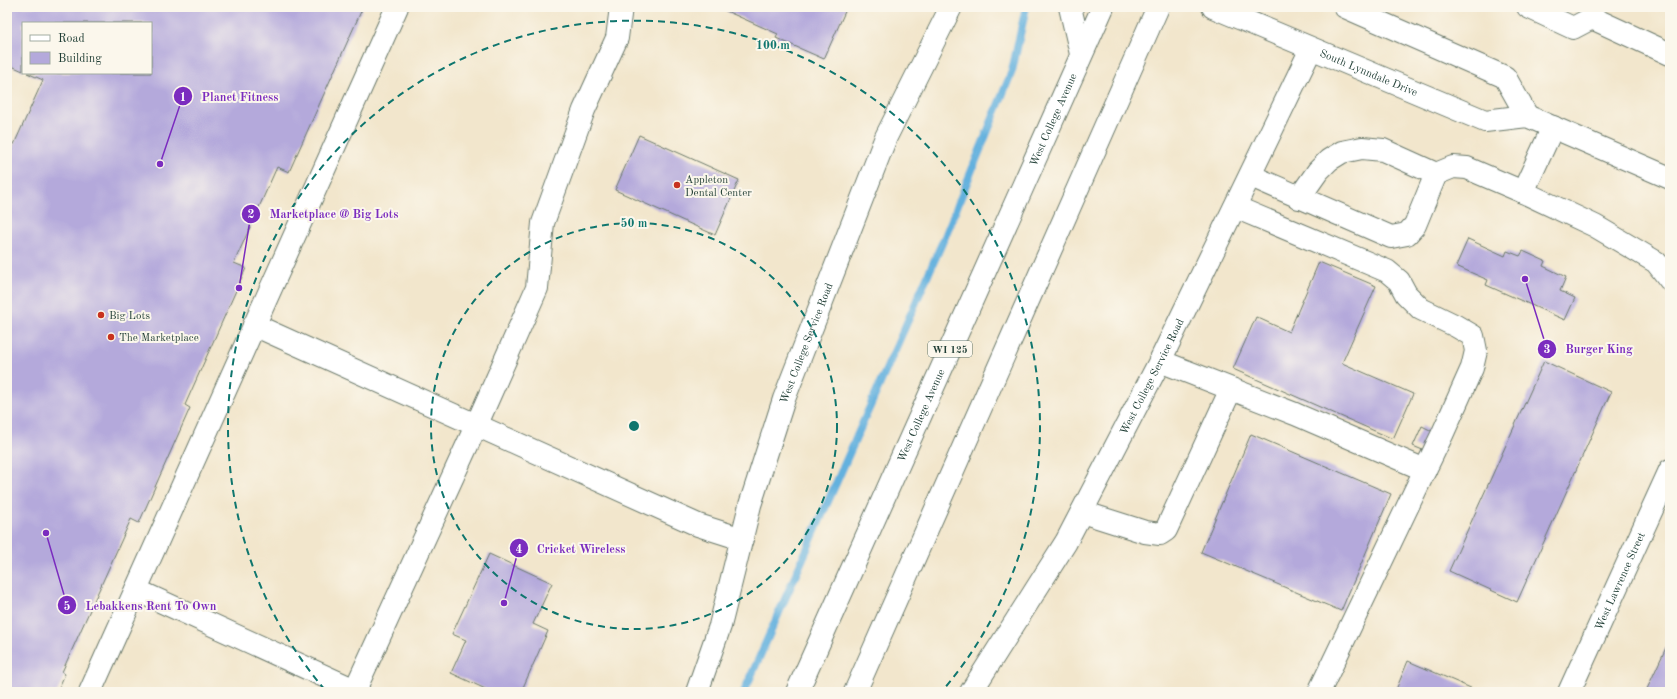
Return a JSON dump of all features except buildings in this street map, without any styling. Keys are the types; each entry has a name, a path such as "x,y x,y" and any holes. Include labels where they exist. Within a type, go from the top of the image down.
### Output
{"street":[{"path":"90,692 397,7"},
{"path":"136,590 356,691 537,288 543,223 584,110 617,38 621,7"},
{"name":"West College Service Road","path":"697,692 720,626 750,505 784,400 883,144 951,7"},
{"path":"1070,7 1081,54"},
{"name":"West College Avenue","path":"798,692 1103,7"},
{"path":"854,692 1158,7"},
{"name":"South Lynndale Drive","path":"1213,7 1485,121 1527,116 1670,178"},
{"path":"1345,7 1505,78 1527,116"},
{"path":"1528,7 1573,28 1592,18 1670,54"},
{"name":"West College Service Road","path":"972,692 1066,542 1082,512 1160,361 1251,176 1311,49"},
{"path":"1523,192 1553,127"},
{"path":"1299,198 1318,171 1329,160 1342,152 1362,148 1383,150 1436,174"},
{"path":"1251,176 1391,238 1407,234 1415,225 1436,174 1453,167 1467,168 1523,192 1595,226 1656,262 1670,280"},
{"path":"1235,207 1387,271 1399,281 1406,294 1421,309 1473,336 1476,351 1472,368 1442,435 1319,692"},
{"path":"254,326 698,525 742,539"},
{"path":"1160,361 1295,414 1425,470"},
{"path":"1082,512 1145,532 1160,534 1166,530 1231,389"},
{"name":"West Lawrence Street","path":"1569,692 1670,470"}],"waterway":[{"path":"744,692 946,234 1012,71 1026,7"}],"place":[{"name":"Planet Fitness","path":"160,164"},
{"name":"Appleton Dental Center","path":"677,185"},
{"name":"Burger King","path":"1525,279"},
{"name":"Marketplace @ Big Lots","path":"239,288"},
{"name":"Big Lots","path":"101,315"},
{"name":"The Marketplace","path":"111,337"},
{"name":"Lebakkens Rent To Own","path":"46,533"},
{"name":"Cricket Wireless","path":"504,603"}]}
